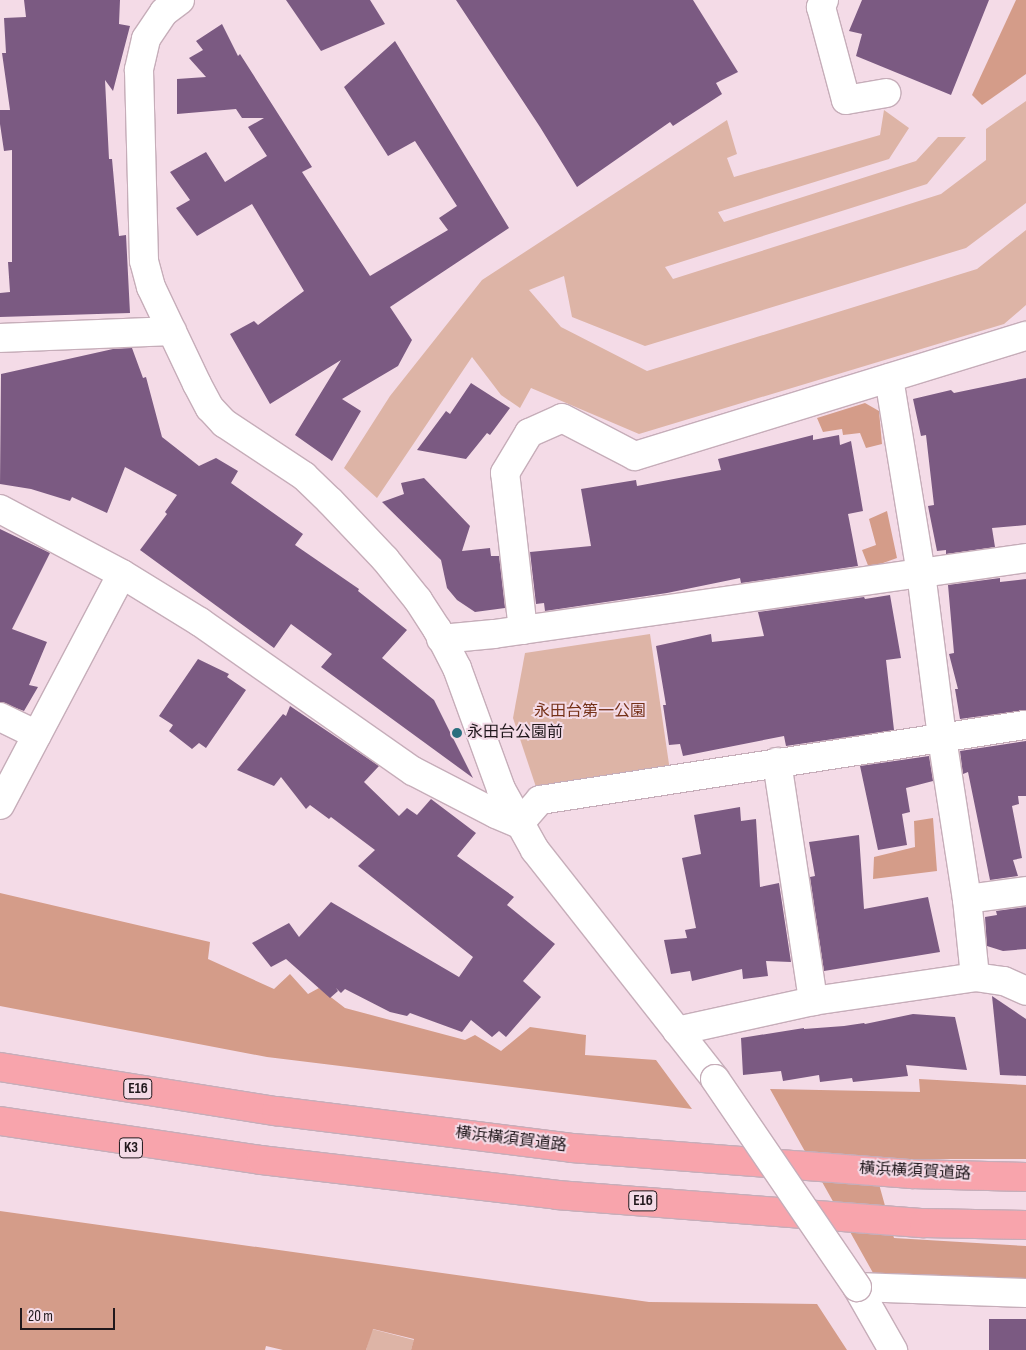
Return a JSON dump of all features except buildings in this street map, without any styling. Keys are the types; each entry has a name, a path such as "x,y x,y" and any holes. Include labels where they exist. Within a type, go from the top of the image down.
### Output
{"highway":[{"path":"0,1050 276,1111"},
{"name":"横浜横須賀道路","path":"0,1067 276,1111 572,1148 912,1174 1026,1177"},
{"name":"E16","path":"0,1121 261,1160 557,1195 924,1223 1026,1226"},
{"name":"K3","path":"0,1135 261,1160"}],"street":[{"path":"180,0 164,12 146,39 138,70 144,260 151,287 210,408 224,423 304,476 385,560 418,600 442,639 456,668 501,788 519,824 535,850 715,1080 857,1288 893,1350"},
{"path":"824,0 821,7 846,100 886,93"},
{"path":"0,338 172,331"},
{"path":"523,630 505,473 529,433 562,418 635,456 1026,336"},
{"path":"889,378 921,573 942,738 967,899 975,977"},
{"path":"0,509 122,574 200,622 413,771 519,824"},
{"path":"442,639 523,630 1026,558"},
{"path":"0,805 122,574"},
{"path":"0,717 37,735"},
{"path":"519,824 540,800 1026,725"},
{"path":"777,762 813,1001"},
{"path":"967,899 1026,891"},
{"path":"677,1031 813,1001 975,977 1004,981 1026,991"},
{"path":"857,1288 1026,1293"}],"green space":[{"path":"1026,101 1026,203 966,248 645,346 572,317 564,276 529,290 561,327 647,371 977,269 1026,230 1026,305 1004,324 639,434 531,388 520,408 501,395 472,357 377,498 344,468 390,396 482,280 727,120 737,154 727,158 734,177 880,135 884,110 909,128 889,159 718,212 724,222 916,161 938,137 966,137 927,184 665,267 673,279 941,194 986,160 986,129"},
{"name":"永田台第一公園","path":"650,634 670,771 536,787 513,718 525,653"},
{"path":"372,1329 414,1340 411,1350 366,1350"}],"shaded area":[{"path":"1016,0 1026,0 1026,74 982,105 972,95"},
{"path":"865,403 879,411 882,444 866,448 860,433 843,435 842,429 823,432 817,418"},
{"path":"887,511 897,558 869,568 862,550 876,545 869,519"},
{"path":"933,818 937,871 873,879 874,857 915,847 914,821"},
{"path":"0,893 210,942 208,959 274,989 290,974 308,994 319,988 345,1008 465,1040 475,1035 501,1051 530,1027 586,1035 585,1055 656,1060 692,1109 267,1057 0,1006"},
{"path":"919,1079 1026,1085 1026,1159 872,1159 894,1238 1026,1246 1026,1284 877,1280 770,1089 920,1092"},
{"path":"0,1211 649,1302 817,1304 847,1350 411,1350 414,1339 373,1329 366,1350 283,1350 266,1346 265,1350 0,1350"}],"place":[{"name":"永田台公園前","path":"457,733"}]}
